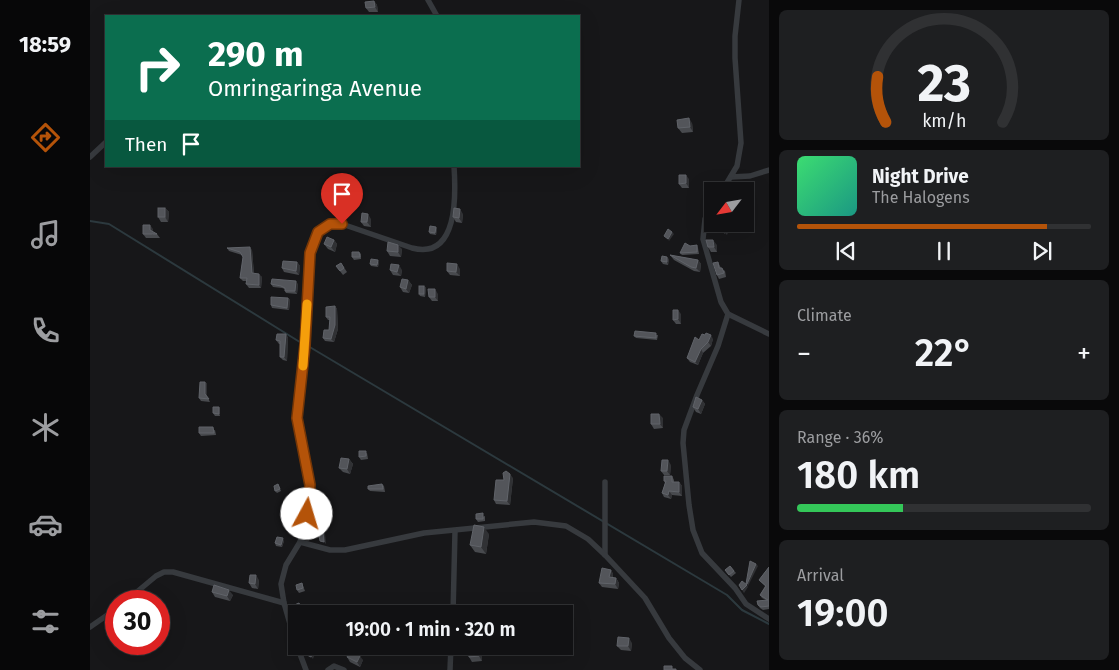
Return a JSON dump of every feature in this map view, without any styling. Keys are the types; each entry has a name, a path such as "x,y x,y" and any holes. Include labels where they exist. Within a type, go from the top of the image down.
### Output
{"street":[{"path":"428,0 436,15"},
{"path":"728,182 740,156 741,143 735,36 739,0"},
{"path":"90,157 105,143"},
{"path":"288,617 284,602 283,576 300,542 309,502 310,485 297,418 304,354 310,253 313,240 318,232 330,224 342,224 418,249 429,250 434,248 443,241 449,231 455,192 454,167"},
{"path":"732,177 750,176 769,170"},
{"path":"704,232 704,239 720,302 728,314 769,333"},
{"path":"728,314 718,346 696,395 684,430 682,443 689,505 693,530 702,553 735,588 746,604 769,619"},
{"path":"605,482 605,555"},
{"path":"300,542 330,550 346,550 405,536 547,522 566,526 578,531 605,555 645,598 685,658 700,670"},
{"path":"453,605 455,531"},
{"path":"140,590 164,572 173,572 284,602"},
{"path":"90,627 105,617"},
{"path":"300,655 306,670"},
{"path":"450,670 451,655"},
{"path":"328,670 334,666 344,670"}],"building":[{"path":"374,1 375,7 366,8 365,2"},
{"path":"689,118 690,127 678,128 677,120"},
{"path":"679,175 686,175 686,183 679,184"},
{"path":"158,208 165,208 165,217 158,217"},
{"path":"454,208 460,209 459,218 453,217"},
{"path":"362,213 368,214 367,222 361,222"},
{"path":"143,225 150,225 150,230 157,234 143,234"},
{"path":"430,226 436,227 435,233 429,232"},
{"path":"668,229 672,232 668,239 664,236"},
{"path":"327,237 334,240 331,247 324,244"},
{"path":"706,240 713,240 714,247 708,247"},
{"path":"388,242 398,245 398,252 387,251"},
{"path":"685,243 690,246 697,245 697,252 680,253"},
{"path":"250,247 252,273 259,274 259,285 246,284 247,278 240,278 243,257 240,252 227,248"},
{"path":"352,252 359,252 360,257 352,257"},
{"path":"670,255 698,260 696,268 691,267"},
{"path":"662,256 667,257 667,262 661,261"},
{"path":"371,259 378,260 377,265 370,264"},
{"path":"283,261 297,262 296,271 282,268"},
{"path":"718,262 719,268 722,268 724,273 717,275 713,263"},
{"path":"341,263 344,268 340,271 336,266"},
{"path":"447,263 457,264 456,272 447,271"},
{"path":"391,264 399,265 397,272 390,270"},
{"path":"272,279 296,281 295,291 285,291 285,288 281,286 271,284"},
{"path":"402,279 408,280 406,289 400,287"},
{"path":"419,286 424,286 424,294 419,294"},
{"path":"428,289 435,289 435,297 429,297"},
{"path":"271,297 288,298 287,308 271,305"},
{"path":"335,306 335,325 331,339 323,338 324,330 329,330 330,317 326,317 326,307"},
{"path":"673,310 678,310 678,319 673,320"},
{"path":"635,331 656,333 656,338 634,336"},
{"path":"706,333 711,335 695,362 687,358 695,337 699,340 702,334 705,335"},
{"path":"277,334 286,334 284,357 280,357 280,341 276,340"},
{"path":"200,382 205,382 205,394 209,399 199,398"},
{"path":"696,397 702,400 698,409 693,407"},
{"path":"213,407 219,407 219,414 213,413"},
{"path":"651,414 659,414 660,424 651,424"},
{"path":"199,427 213,427 214,433 199,433"},
{"path":"359,451 366,451 366,456 359,457"},
{"path":"341,458 349,459 347,469 339,468"},
{"path":"662,460 668,460 667,471 661,471"},
{"path":"506,471 510,474 507,501 494,500 496,480 504,480 503,473"},
{"path":"664,476 672,476 672,482 679,482 679,492 669,491 668,495 662,493 666,481 664,481"},
{"path":"278,484 280,489 275,491 274,486"},
{"path":"382,484 383,489 368,489 368,486"},
{"path":"483,513 483,519 476,519 476,514"},
{"path":"474,525 484,527 481,547 470,545"},
{"path":"323,530 324,542 320,541 318,531"},
{"path":"277,537 283,538 281,545 275,543"},
{"path":"750,561 756,564 746,584"},
{"path":"730,566 734,571 729,575 725,570"},
{"path":"769,567 769,606 761,607 757,601 768,600 760,595 766,586 759,580"},
{"path":"602,568 611,570 609,577 616,578 615,584 599,583"},
{"path":"250,575 256,575 255,584 249,583"},
{"path":"742,581 747,585 742,590 739,585"},
{"path":"302,583 303,588 297,590 296,585"},
{"path":"214,585 229,590 227,596 212,592"},
{"path":"618,637 629,638 628,646 617,646"},
{"path":"348,655 360,656 357,662 347,657"},
{"path":"664,666 672,666 672,669 676,670 664,670"}],"waterway":[{"path":"90,221 109,224 303,344"},
{"path":"308,346 727,595 742,610 769,624"}],"slow traffic":[{"path":"303,366 307,304"}],"route":[{"path":"307,514 310,485 297,418 305,345 310,253 313,240 318,232 330,224 342,224"}]}
